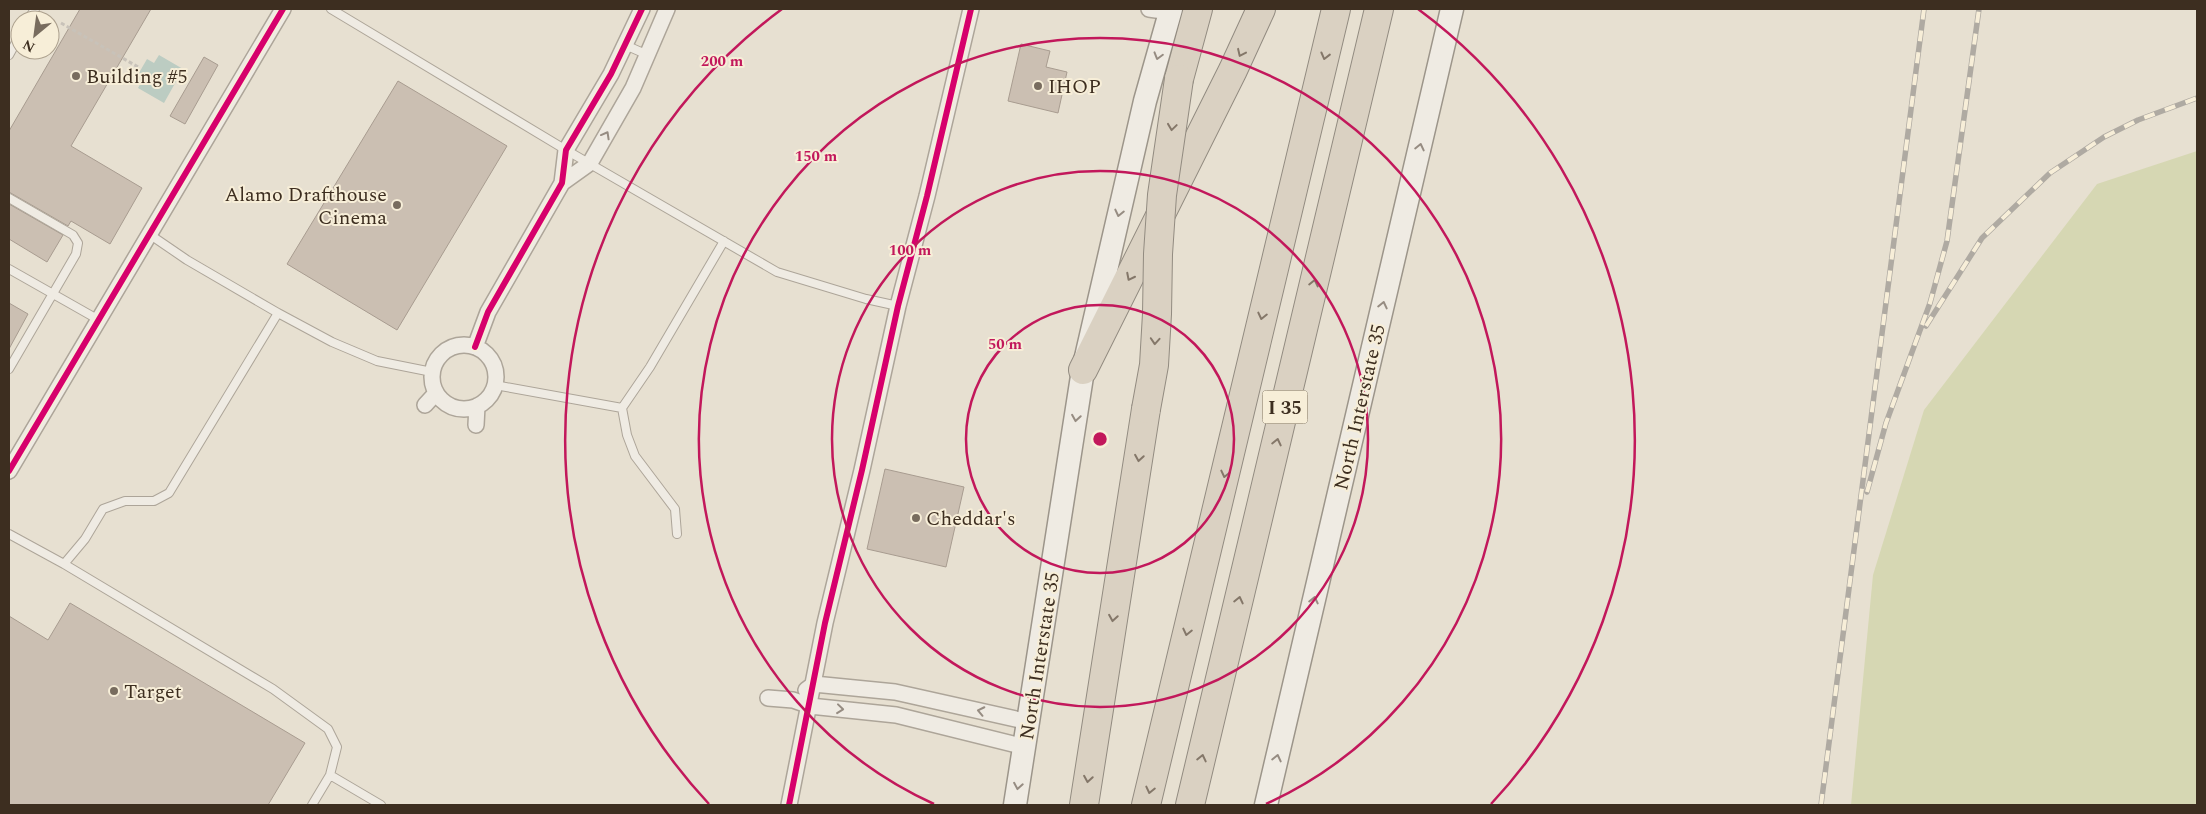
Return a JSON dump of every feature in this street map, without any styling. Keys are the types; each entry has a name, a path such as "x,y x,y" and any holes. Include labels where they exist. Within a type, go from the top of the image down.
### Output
{"highway":[{"path":"1084,805 1154,364 1162,195 1179,79 1198,9"},
{"path":"1083,370 1233,70 1261,9"},
{"name":"I 35","path":"1146,805 1336,9"},
{"name":"I 35","path":"1190,805 1379,9"}],"main road":[{"name":"North Interstate 35","path":"1266,805 1452,9"},
{"name":"North Interstate 35","path":"1015,805 1083,370 1164,10"}],"street":[{"path":"9,471 283,9"},
{"path":"475,347 488,312 562,183 566,150 611,74 642,9"},
{"path":"562,183 590,163 633,88 667,9"},
{"path":"789,805 825,623 898,306 927,196 971,9"},
{"path":"457,346 475,347 490,359 494,367 495,385 491,395 483,403 463,410 452,407 443,402 436,394 432,383 434,363 448,350 457,346"},
{"path":"425,405 436,394"},
{"path":"476,425 477,406"},
{"path":"793,700 814,684 895,692 1029,722"},
{"path":"768,698 793,700 810,706 896,715 1025,747"}],"lane":[{"path":"331,9 566,150 777,272 866,299 898,306"},
{"path":"624,45 648,55"},
{"path":"9,198 73,235 78,243 76,254 9,369"},
{"path":"149,234 187,260 332,342 377,361 432,372"},
{"path":"677,534 675,509 635,456 627,436 622,408 650,367 724,241"},
{"path":"9,269 98,320"},
{"path":"64,564 84,539 103,509 125,502 154,501 169,494 278,313"},
{"path":"495,385 622,408"},
{"path":"9,534 64,564 273,689 328,729 337,747 330,775 312,805"},
{"path":"330,775 380,805"}],"path":[{"path":"61,23 140,68"}],"green space":[{"path":"2197,151 2197,805 1851,805 1873,575 1924,410 2097,184"}],"shaded area":[{"path":"159,55 183,69 164,103 138,88 142,81 136,78 147,59 154,63"}],"building":[{"name":"Building #5","path":"80,9 151,9 71,146 142,188 110,244 71,221 68,226 9,192 9,131 50,60 60,60 60,43"},
{"name":"IHOP","path":"1021,44 1050,51 1046,67 1067,72 1058,113 1008,101"},
{"path":"204,57 218,65 185,124 170,116"},
{"name":"Alamo Drafthouse Cinema","path":"398,81 507,146 397,330 287,264"},
{"path":"9,204 63,235 47,262 9,239"},
{"path":"9,303 28,314 9,349"},
{"name":"Cheddar's","path":"885,469 964,487 946,567 867,549"},
{"name":"Target","path":"70,603 305,743 268,805 9,805 9,616 48,640"}],"railway":[{"path":"1821,805 1924,9"},
{"path":"1867,492 1886,423 1930,303 1947,241 1979,9"},
{"path":"1926,326 1982,238 2050,173 2104,137 2138,120 2197,98"}],"cycle path":[{"path":"9,471 283,9"},
{"path":"475,347 488,312 562,183 566,150 611,74 642,9"},
{"path":"789,805 825,623 862,470 898,306 927,196 971,9"}],"place":[{"name":"Building #5","path":"76,76"},
{"name":"IHOP","path":"1038,86"},
{"name":"Alamo Drafthouse Cinema","path":"397,205"},
{"name":"Cheddar's","path":"916,518"},
{"name":"Target","path":"114,691"}]}
